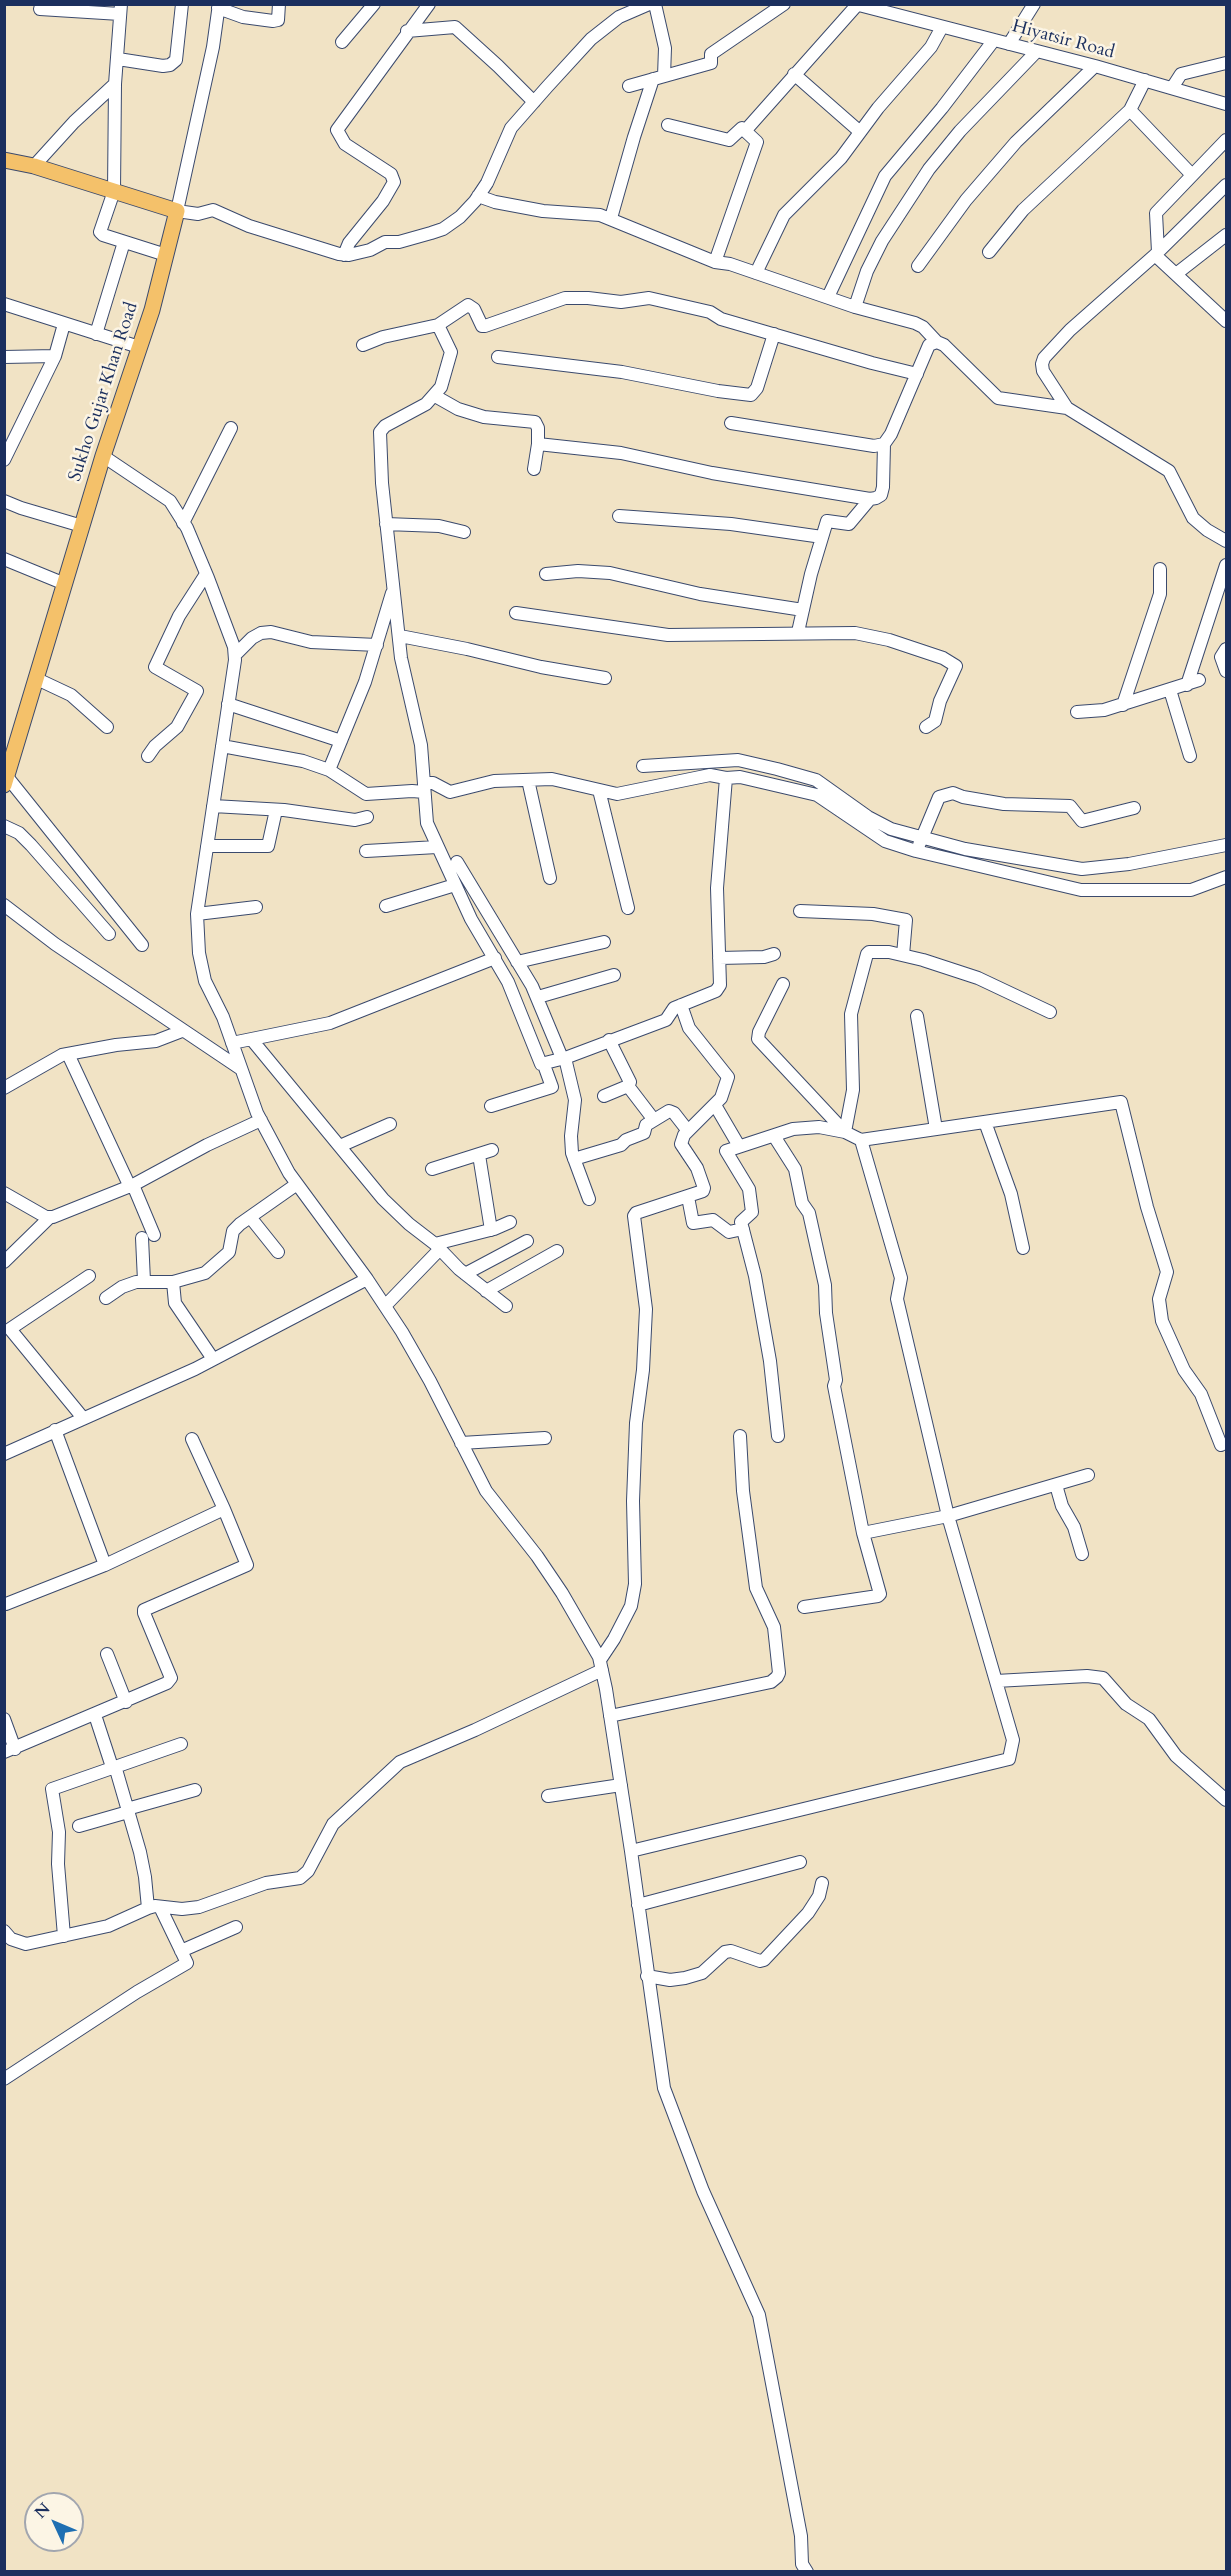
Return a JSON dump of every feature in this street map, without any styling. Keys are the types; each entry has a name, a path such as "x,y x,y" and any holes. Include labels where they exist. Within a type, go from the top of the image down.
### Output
{"main road":[{"path":"4,160 34,166 177,211"},
{"name":"Sukho Gujar Khan Road","path":"6,778 103,456 152,310 177,211"}],"street":[{"path":"118,59 163,66 170,65 176,60 182,4"},
{"path":"219,6 243,17 273,21 279,20 279,4"},
{"path":"342,42 374,4"},
{"path":"344,255 349,243 383,201 394,182 391,174 345,144 337,130 402,43 407,31 429,4"},
{"path":"177,211 198,214 213,210 249,226 344,255 354,255 385,242 399,242 443,229 460,217 488,183 511,128 591,39 619,17 649,4"},
{"path":"611,218 634,137 659,78 665,48 655,4"},
{"path":"629,86 711,63 711,54 784,4"},
{"path":"1009,44 1034,4"},
{"path":"745,131 856,5"},
{"name":"Hiyatsir Road","path":"856,5 880,7 942,27 1095,66 1225,105"},
{"name":"Sukho Gujar Khan Road","path":"177,211 213,47 219,6"},
{"path":"40,9 120,9 115,84 114,191 100,232 166,255"},
{"path":"407,31 455,27 534,102"},
{"path":"756,273 784,215 841,158 859,131 931,47 942,27"},
{"path":"828,297 880,183 994,40"},
{"path":"855,307 867,271 886,234 929,169 960,131 1036,51"},
{"path":"1172,88 1181,74 1227,63"},
{"path":"918,266 966,200 1016,142 1095,66"},
{"path":"794,74 859,131"},
{"path":"989,252 1023,210 1130,110 1145,80"},
{"path":"34,166 115,84"},
{"path":"1130,110 1192,175"},
{"path":"668,125 729,140 742,128 757,144 715,262"},
{"path":"1224,314 1176,274 1157,254 1156,213 1227,140"},
{"path":"1067,408 1043,371 1044,358 1070,330 1157,254 1227,185"},
{"path":"478,196 537,210 600,214 715,262 756,273 855,307 915,323 923,327 937,342 944,345 998,398 1067,408 1169,471 1193,518 1207,530 1227,541"},
{"path":"1176,274 1227,235"},
{"path":"96,334 124,242"},
{"path":"363,345 383,337 438,324 468,305 474,309 482,326 485,326 565,298 621,302 648,298 710,312 721,319 917,374"},
{"path":"4,304 139,347"},
{"path":"4,460 55,356 64,324"},
{"path":"438,324 451,352 443,381 435,396 417,410 381,429 393,589 402,658 421,745 427,786 427,823 437,847 464,891 517,962 538,999 562,1058 575,1100 571,1136 574,1160 589,1199"},
{"path":"498,357 622,372 718,391 751,395 757,388 774,334"},
{"path":"538,444 621,453 712,474 870,499 881,495 884,444 891,434 929,345 937,342"},
{"path":"4,357 55,356"},
{"path":"435,396 458,409 484,417 535,422 538,428 538,444 534,469"},
{"path":"732,423 874,446 884,444"},
{"path":"183,523 231,428"},
{"path":"103,456 170,501 183,523 206,574 235,654 197,914 199,953 205,981 223,1017 261,1120 297,1184 368,1279 385,1306 430,1381 486,1491 537,1556 562,1593 601,1665 631,1851 663,2088 703,2191 759,2314 801,2536 802,2569"},
{"path":"798,632 827,521 849,524 870,499"},
{"path":"4,501 82,526"},
{"path":"619,516 731,524 822,537"},
{"path":"387,524 439,526 465,532"},
{"path":"4,559 65,584"},
{"path":"1187,685 1227,565"},
{"path":"1123,705 1160,594 1160,570"},
{"path":"546,574 578,571 610,573 700,594 803,610"},
{"path":"148,756 155,746 177,727 197,691 155,667 179,616 206,574"},
{"path":"329,770 365,682 393,589"},
{"path":"516,613 668,635 755,635 798,632 864,634 954,663 956,666 940,701 935,721 926,727"},
{"path":"235,654 252,638 261,633 271,632 311,642 377,645"},
{"path":"400,636 468,649 541,668 605,678"},
{"path":"1227,649 1223,650 1221,657 1227,671"},
{"path":"37,679 71,695 107,727"},
{"path":"1077,712 1104,710 1199,680"},
{"path":"1170,690 1190,756"},
{"path":"228,704 341,741"},
{"path":"222,746 303,761 329,770 366,794 412,791 427,786 450,792 481,783 528,780 565,781 616,794 738,760 816,780 885,841 976,851 1082,869 1129,864 1227,844"},
{"path":"644,766 710,768 726,778 740,777 841,803"},
{"path":"6,778 142,945"},
{"path":"545,1065 666,1020 674,1008 716,991 720,985 717,888 726,778"},
{"path":"528,780 550,878"},
{"path":"600,790 628,908"},
{"path":"919,845 939,797 953,793 963,797 1004,804 1070,806 1082,821 1134,808"},
{"path":"213,806 276,810 355,820 367,818"},
{"path":"207,846 268,846 276,810"},
{"path":"4,826 19,833 32,845 109,933"},
{"path":"919,845 1081,890 1191,890 1227,877"},
{"path":"366,851 437,847"},
{"path":"457,862 464,891 522,1009 537,1058 541,1064 545,1065 552,1087 491,1106"},
{"path":"386,906 464,891"},
{"path":"4,905 55,944 241,1069"},
{"path":"197,914 256,907"},
{"path":"800,911 873,914 906,920 903,955"},
{"path":"517,962 604,942"},
{"path":"845,1132 853,1090 851,1014 867,954 889,952 903,955 978,978 1050,1012"},
{"path":"719,958 764,957 774,954"},
{"path":"232,1043 330,1023 495,958"},
{"path":"522,1009 538,999 614,975"},
{"path":"783,984 759,1032 758,1039 845,1132"},
{"path":"4,1931 11,1939 26,1944 108,1926 154,1907 182,1910 199,1907 266,1882 305,1875 333,1824 393,1767 411,1756 475,1730 601,1665 631,1606 635,1584 633,1501 636,1423 646,1310 634,1216 636,1213 698,1193 704,1188 696,1168 681,1144 688,1131 715,1105 727,1085 728,1077 689,1028 681,1005"},
{"path":"917,1016 936,1129"},
{"path":"4,1088 68,1054 156,1041 182,1031"},
{"path":"252,1040 383,1199 409,1224 438,1246 465,1274 506,1306"},
{"path":"609,1040 630,1082 628,1086"},
{"path":"68,1054 132,1186 148,1236 144,1281"},
{"path":"604,1096 628,1086"},
{"path":"628,1086 654,1120"},
{"path":"778,1436 770,1360 755,1276 741,1222 752,1212 749,1189 726,1151 793,1129 819,1127 845,1132 861,1140 1116,1101 1124,1106 1147,1207 1167,1272 1160,1299 1162,1321 1184,1370 1201,1394 1221,1445"},
{"path":"715,1105 739,1146"},
{"path":"574,1160 621,1145 626,1140 644,1133 646,1125 671,1111 688,1131"},
{"path":"4,1262 49,1218 132,1186 207,1145 261,1120"},
{"path":"984,1122 1011,1194 1023,1248"},
{"path":"340,1146 390,1124"},
{"path":"774,1136 795,1169 802,1203 809,1213 825,1284 826,1313 836,1380 834,1386 863,1533 880,1594 804,1607"},
{"path":"631,1851 1009,1759 1013,1740 948,1516 897,1299 901,1278 861,1140"},
{"path":"432,1169 486,1152 491,1230"},
{"path":"106,1298 122,1287 144,1281 173,1282 205,1273 220,1262 231,1249 233,1231 297,1184"},
{"path":"4,1193 49,1218"},
{"path":"688,1197 693,1222 713,1220 729,1232 743,1229"},
{"path":"250,1217 278,1252"},
{"path":"385,1306 438,1246 510,1222"},
{"path":"465,1274 527,1241"},
{"path":"486,1291 557,1251"},
{"path":"83,1418 7,1325 89,1276"},
{"path":"5,1452 213,1359 368,1279"},
{"path":"173,1282 175,1303 213,1359"},
{"path":"55,1430 105,1565"},
{"path":"610,1716 771,1682 779,1673 774,1628 756,1588 743,1491 740,1436"},
{"path":"461,1443 545,1438"},
{"path":"4,1719 10,1750 161,1687 171,1678 144,1613 146,1608 247,1565 192,1439"},
{"path":"863,1533 948,1516 1088,1475"},
{"path":"1056,1485 1062,1506 1074,1527 1082,1554"},
{"path":"6,1604 105,1565 224,1509"},
{"path":"107,1654 126,1702"},
{"path":"996,1681 1087,1676 1103,1678 1126,1704 1149,1719 1176,1756 1227,1800"},
{"path":"4,2079 137,1992 187,1963 154,1907 114,1767 95,1715"},
{"path":"64,1936 58,1863 59,1832 52,1790 181,1744"},
{"path":"548,1796 621,1785"},
{"path":"79,1826 195,1790"},
{"path":"638,1905 800,1862"},
{"path":"647,1976 670,1980 693,1976 702,1973 725,1952 731,1951 760,1961 764,1960 808,1913 819,1896 822,1884"},
{"path":"181,1951 236,1927"}]}
